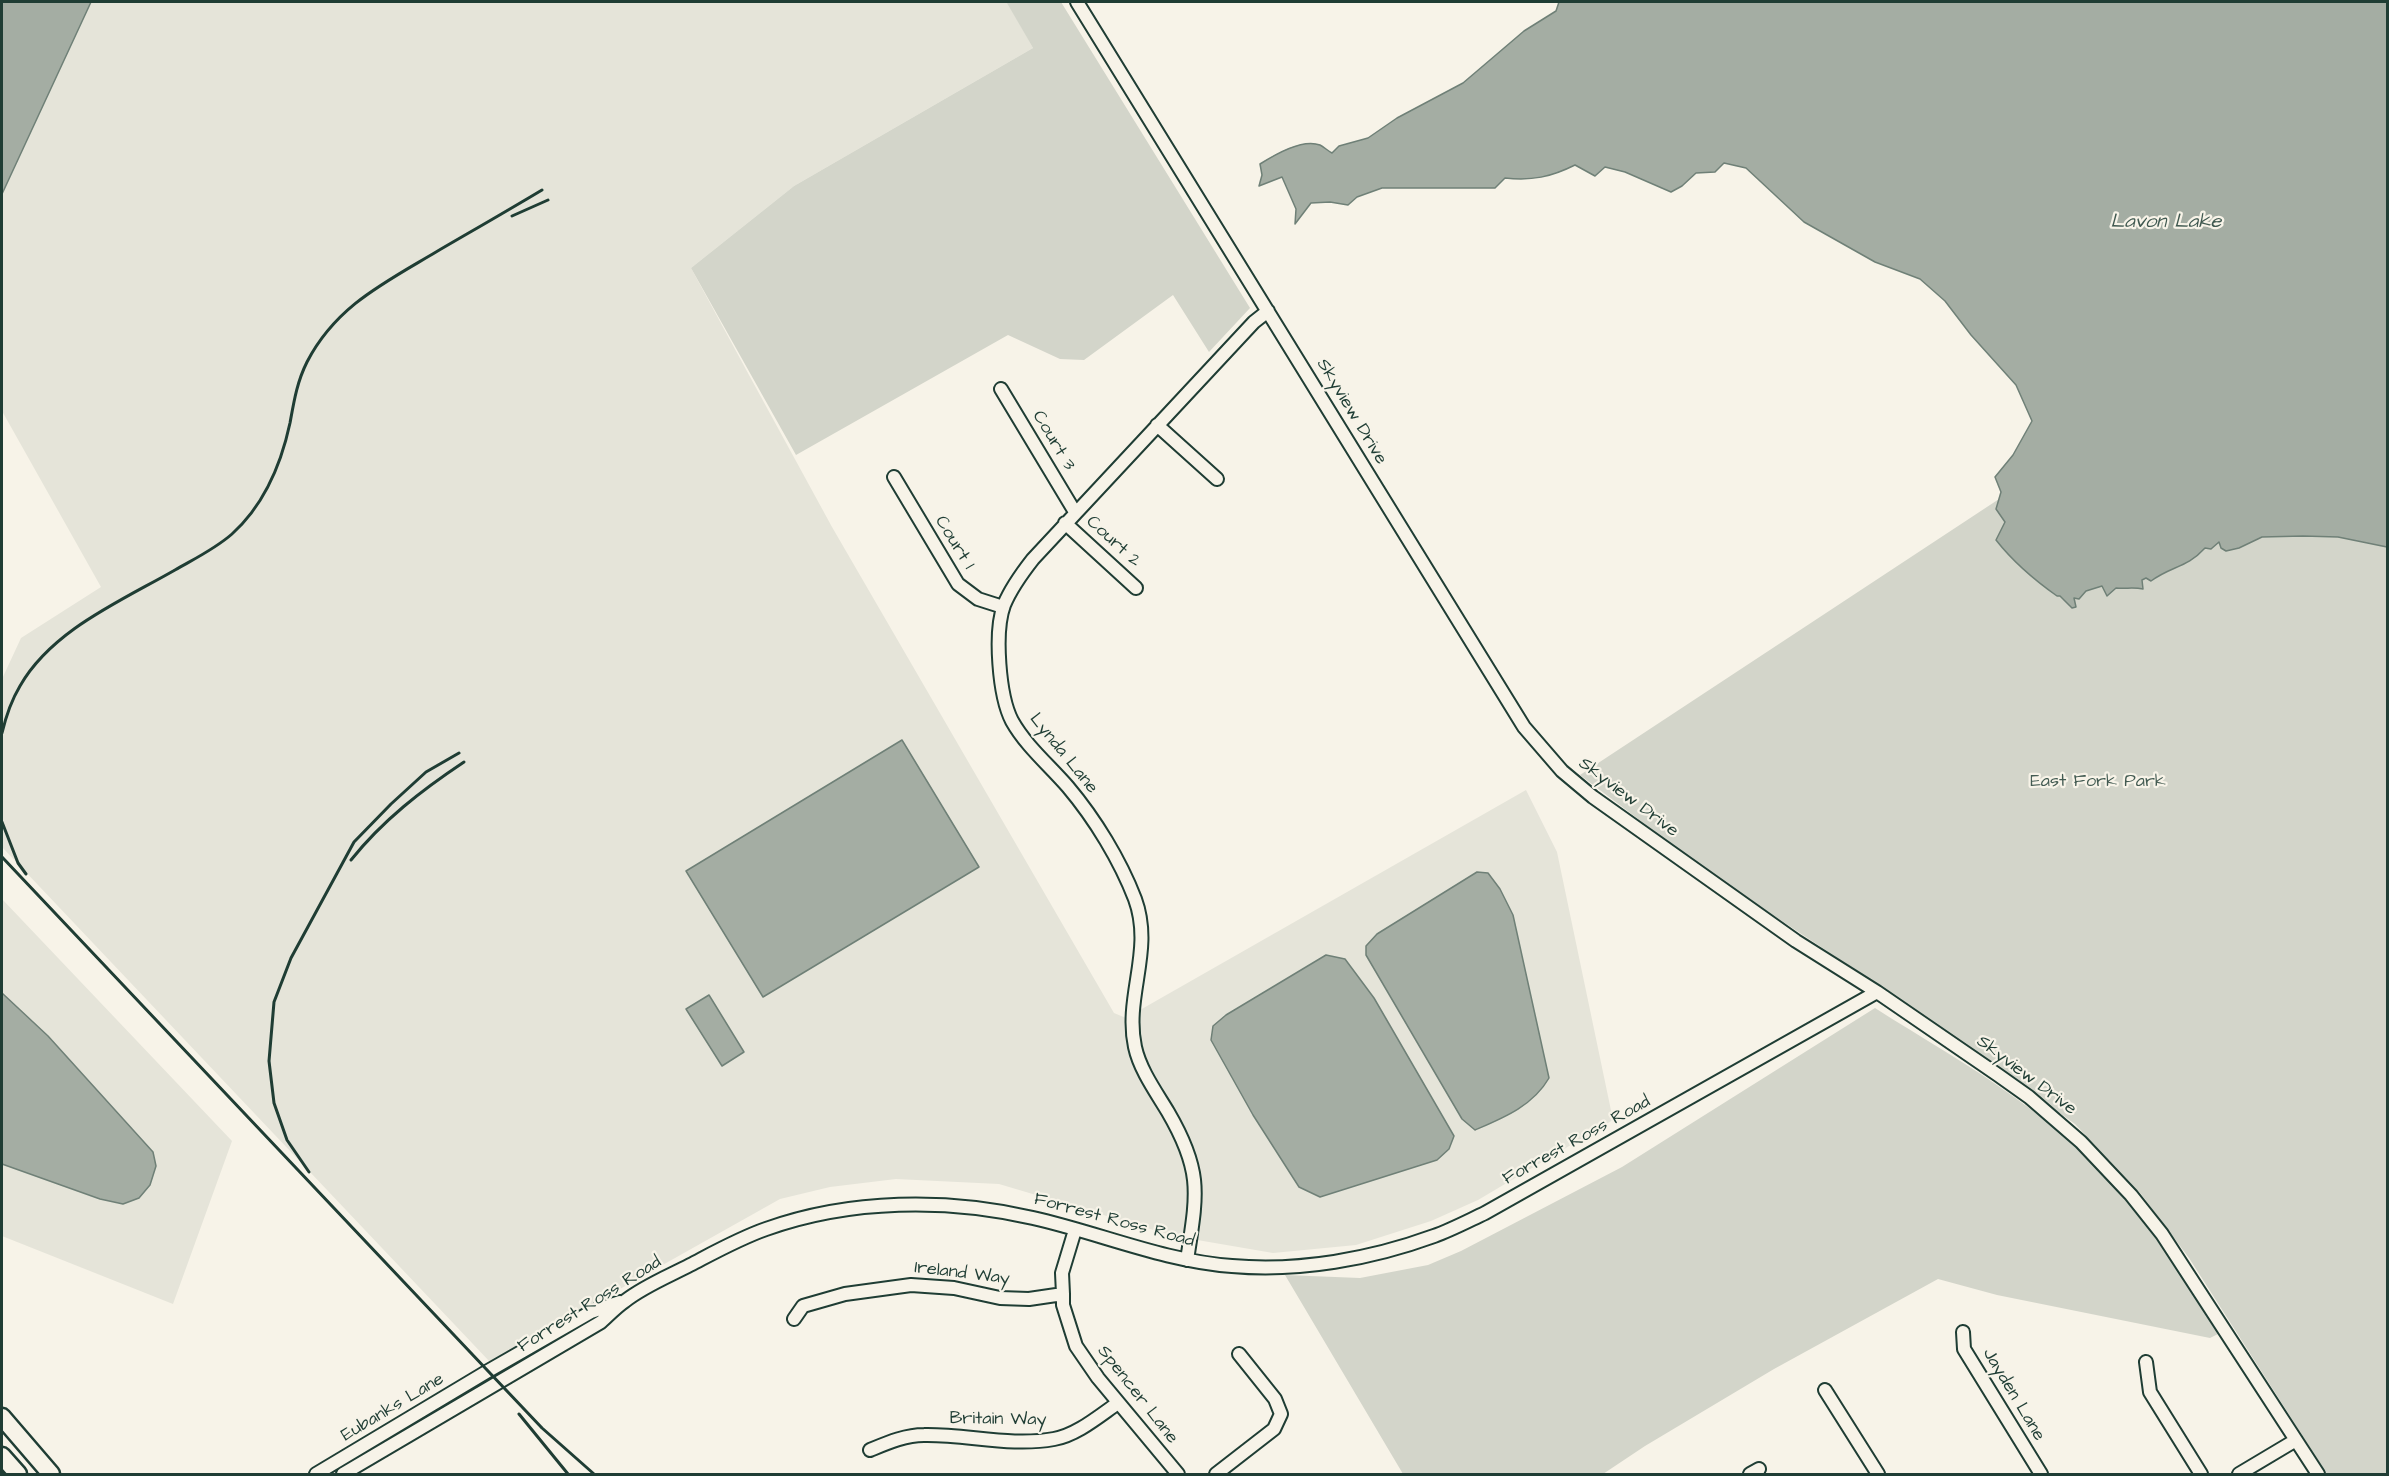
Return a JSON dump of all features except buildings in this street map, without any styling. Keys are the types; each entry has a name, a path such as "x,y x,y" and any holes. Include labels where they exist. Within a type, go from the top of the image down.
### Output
{"main road":[{"path":"2,1417 51,1474"},
{"path":"2,1456 18,1474"}],"street":[{"name":"Skyview Drive","path":"1077,2 1524,727 1542,750 1562,771 1617,814 1796,941 1877,992 2028,1097 2081,1142 2114,1176 2162,1234 2318,1474"},
{"name":"Lynda Lane","path":"1187,1260 1196,1198 1192,1161 1179,1131 1144,1071 1136,1048 1133,1015 1142,954 1143,929 1140,915 1124,875 1087,812 1069,788 1026,742 1011,719 1001,681 999,641 1003,607 1024,571 1075,512 1254,322 1268,311"},
{"name":"Court 3","path":"1001,389 1075,512"},
{"path":"1157,425 1217,479"},
{"name":"Court 1","path":"894,477 958,584 978,599 1003,607"},
{"name":"Court 2","path":"1065,523 1136,588"},
{"name":"Forrest Ross Road","path":"499,1381 601,1322 626,1299 755,1233 840,1210 901,1205 944,1205 991,1209 1035,1218 1154,1253 1234,1266 1291,1266 1370,1255 1435,1236 1494,1208 1877,992"},
{"name":"Spencer Lane","path":"1076,1230 1062,1273 1063,1305 1076,1346 1098,1378 1178,1474"},
{"name":"Ireland Way","path":"794,1319 803,1306 845,1294 911,1285 954,1288 1000,1298 1029,1299 1062,1294"},
{"name":"Eubanks Lane","path":"316,1474 591,1312 626,1299"},
{"name":"Jayden Lane","path":"1963,1332 1964,1349 2041,1474"},
{"path":"1216,1474 1274,1429 1281,1414 1275,1399 1239,1354"},
{"path":"2146,1362 2150,1392 2201,1474"},
{"name":"Eubanks Lane","path":"343,1474 499,1381"},
{"path":"1825,1390 1878,1474"},
{"name":"Britain Way","path":"870,1450 900,1438 922,1435 1012,1441 1055,1439 1086,1425 1118,1403"},
{"path":"2239,1474 2296,1440"}],"shaded area":[{"path":"2,2 1010,2 1008,3 1033,48 794,186 691,268 832,527 1114,1013 1126,1018 1526,790 1557,852 1613,1120 1478,1200 1431,1221 1356,1245 1273,1253 1174,1236 999,1184 896,1179 830,1187 780,1199 490,1362 2,847 2,679 21,638 101,587 2,411"},
{"path":"2,899 232,1141 173,1304 2,1236"}],"green space":[{"path":"1061,2 1250,308 1209,352 1173,295 1084,360 1060,359 1008,335 796,455 691,268 794,186 1033,48 1007,3"},
{"name":"East Fork Park","path":"2387,458 2387,1474 2327,1474 2189,1258 2141,1194 2075,1124 1913,1008 1711,874 1580,775 2034,476"},
{"path":"1875,1008 1997,1085 2046,1121 2075,1147 2129,1205 2177,1268 2220,1333 2210,1338 1997,1295 1938,1279 1774,1369 1645,1446 1603,1474 1403,1474 1285,1275 1360,1278 1428,1265 1461,1251 1622,1167"}],"water":[{"path":"2,2 91,2 2,194"},
{"name":"Lavon Lake","path":"1559,2 2387,2 2387,547 2338,537 2262,537 2239,548 2226,551 2221,548 2219,542 2211,549 2205,548 2192,559 2151,581 2146,578 2142,580 2143,589 2116,588 2107,596 2102,586 2086,591 2079,599 2074,598 2076,607 2072,608 2060,596 2024,570 1996,540 2005,522 1996,509 2001,492 1995,477 2013,455 2032,421 2016,385 1971,335 1945,301 1920,279 1875,262 1804,222 1746,168 1724,163 1715,172 1696,173 1682,186 1671,192 1625,172 1605,167 1595,176 1575,165 1558,173 1541,177 1505,178 1495,188 1382,188 1357,197 1348,205 1330,202 1311,203 1295,224 1296,209 1282,177 1259,186 1262,175 1260,164 1280,152 1313,143 1332,153 1339,146 1368,138 1397,118 1463,83 1524,31 1556,11"},
{"path":"902,740 979,867 763,997 686,871"},
{"path":"1477,872 1488,873 1500,889 1513,915 1549,1078 1526,1104 1475,1130 1462,1119 1366,955 1366,946 1377,934"},
{"path":"1326,955 1345,959 1374,998 1454,1136 1449,1149 1437,1160 1320,1197 1299,1187 1253,1115 1211,1040 1213,1026 1226,1015"},
{"path":"2,993 48,1036 153,1152 156,1166 150,1185 139,1198 123,1204 100,1199 2,1164"},
{"path":"709,995 744,1052 722,1066 686,1009"}],"railway":[{"path":"2,733 9,709 20,686 50,649 89,619 219,544 243,523 270,483 282,454 296,392 304,369 319,342 332,326 347,311 380,286 542,190"},
{"path":"512,216 548,200"},
{"path":"309,1172 287,1140 274,1103 269,1061 274,1002 291,958 354,842 426,772 459,753"},
{"path":"351,860 363,845 404,807 433,783 464,762"},
{"path":"2,822 18,863 26,874"},
{"path":"2,857 542,1428 594,1474"},
{"path":"519,1414 568,1474"}]}
